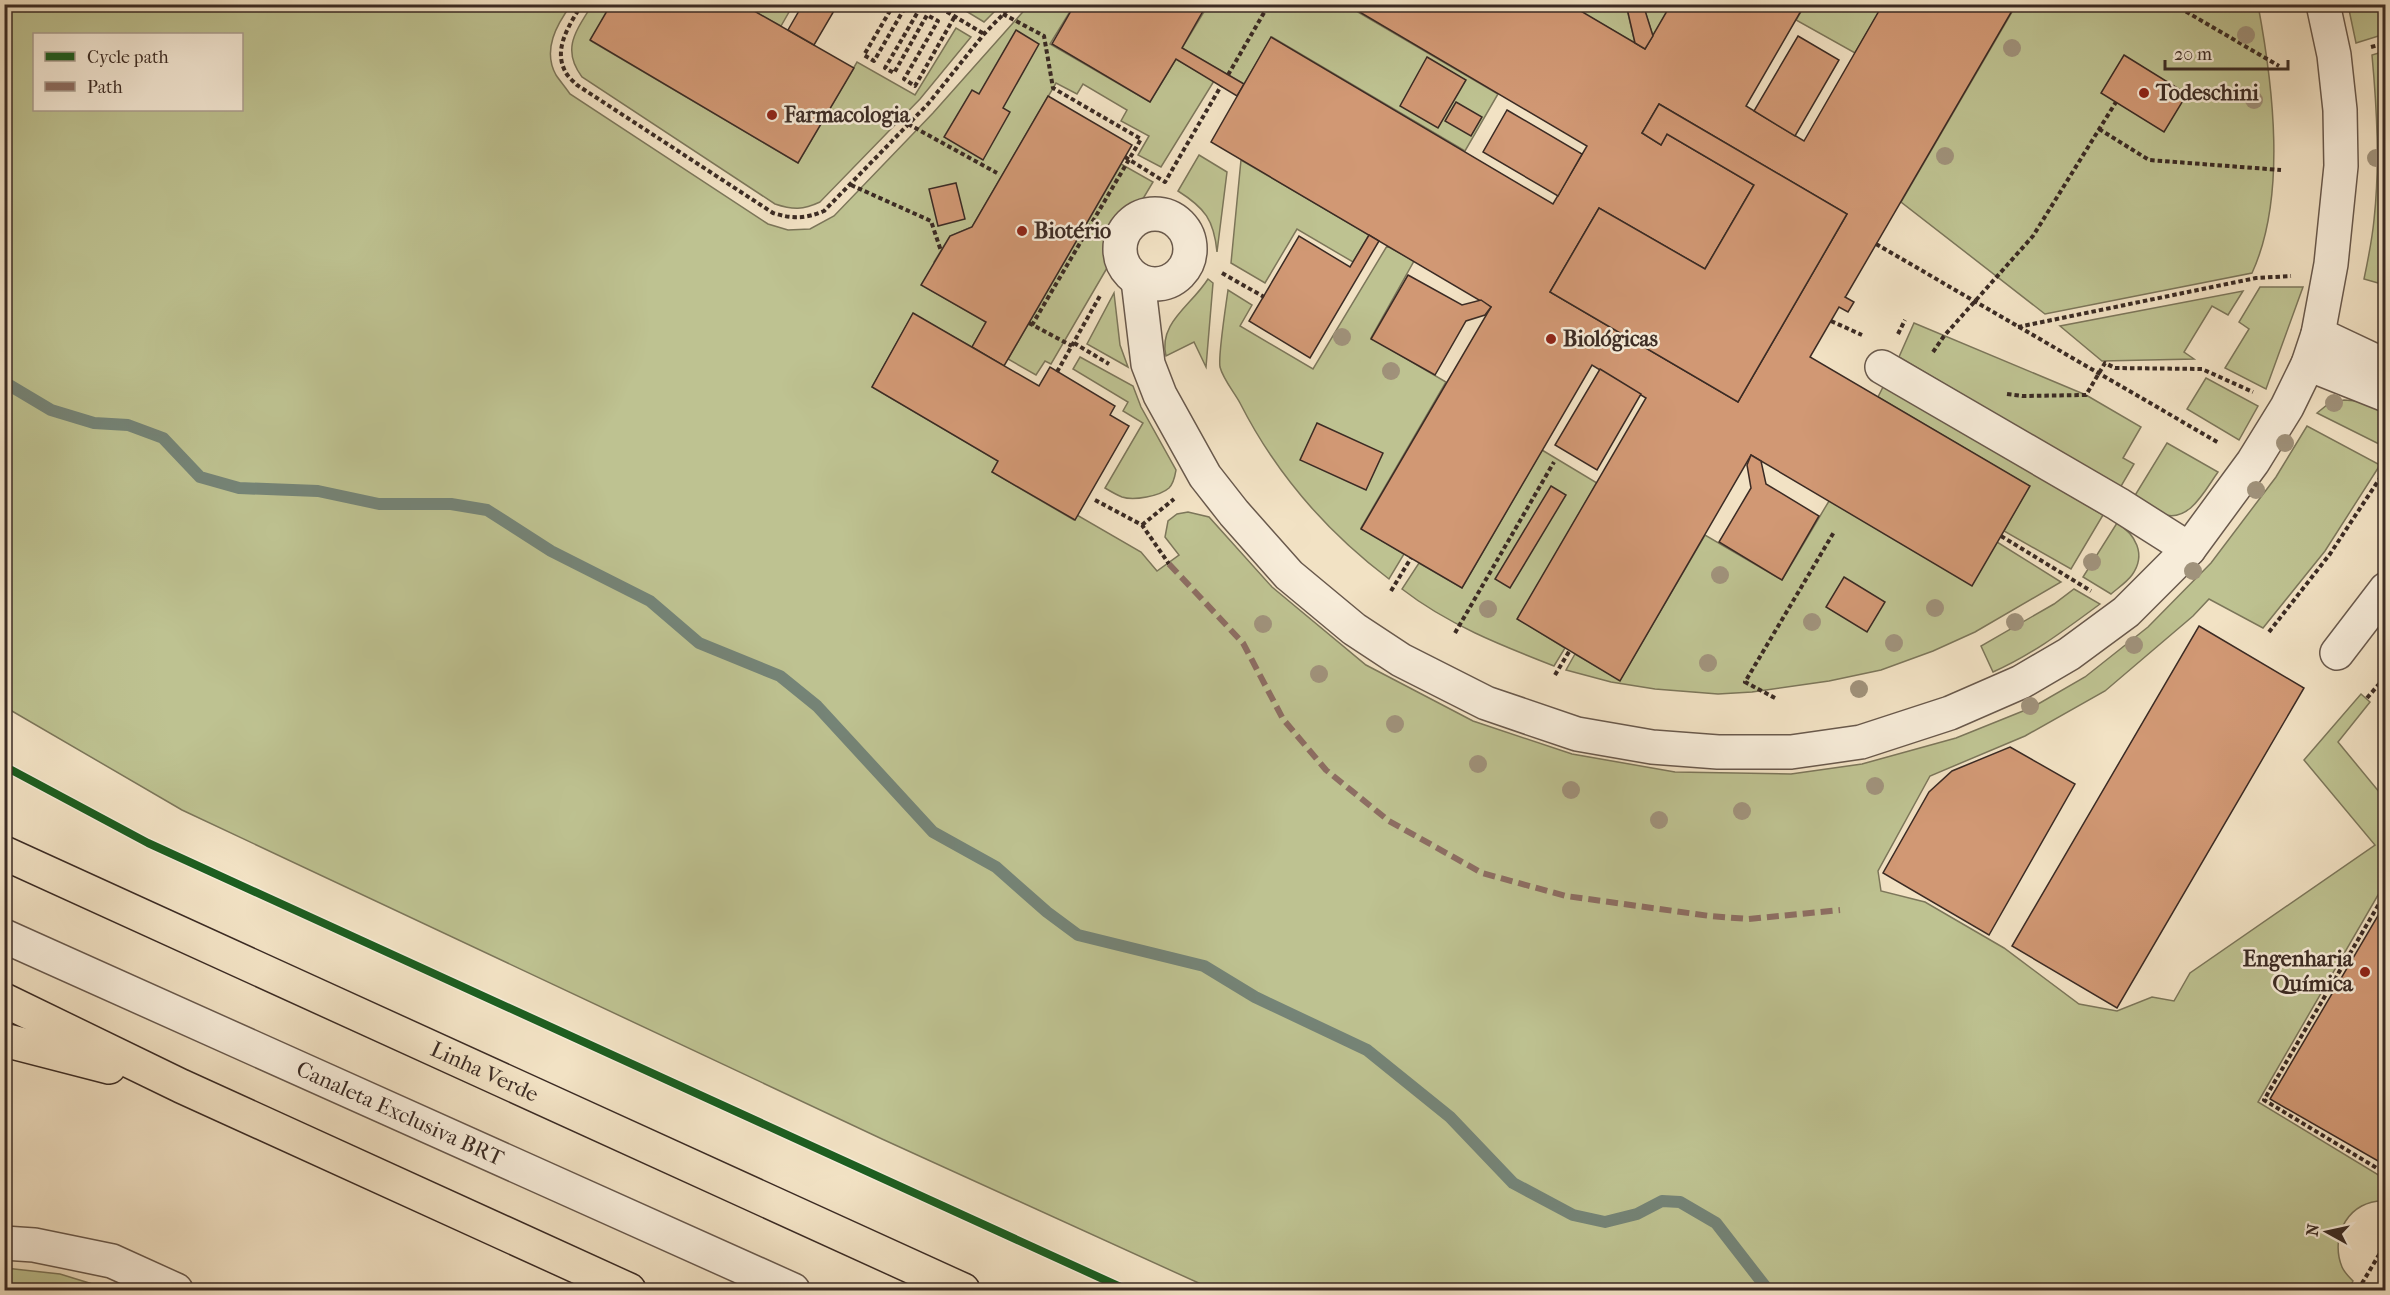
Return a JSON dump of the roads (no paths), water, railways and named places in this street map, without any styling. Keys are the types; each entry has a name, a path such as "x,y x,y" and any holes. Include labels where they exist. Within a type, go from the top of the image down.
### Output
{"highway":[{"name":"Linha Verde","path":"4,853 963,1290"},
{"path":"4,1000 180,1086 629,1290"},
{"path":"4,1040 180,1086"}],"lane":[{"path":"1138,280 1148,364 1160,395 1205,476 1234,513 1289,575 1354,629 1401,660 1486,703 1577,734 1652,747 1718,752 1791,752 1861,742 1950,713 2021,682 2069,654 2126,612 2189,549 2253,462 2287,407 2313,349 2331,264 2341,166 2340,110 2334,56 2323,4"},
{"path":"2313,349 2385,366"},
{"path":"2313,349 2385,395"},
{"path":"1882,367 2118,504 2189,549"},
{"path":"2337,653 2385,589"},
{"name":"Canaleta Exclusiva BRT","path":"4,936 793,1290"},
{"path":"4,1243 34,1245 112,1260 176,1290"}],"waterway":[{"path":"4,382 51,410 94,423 128,425 163,438 200,477 239,488 318,491 379,504 451,504 487,510 551,551 650,601 699,643 780,676 817,706 933,832 996,867 1047,912 1078,935 1204,966 1255,997 1367,1050 1450,1117 1513,1183 1573,1215 1605,1222 1637,1214 1662,1201 1680,1202 1716,1223 1768,1290"}],"place":[{"name":"Todeschini","path":"2144,93"},
{"name":"Farmacologia","path":"772,115"},
{"name":"Biotério","path":"1022,231"},
{"name":"Biológicas","path":"1551,339"},
{"name":"Engenharia Química","path":"2365,972"}]}
